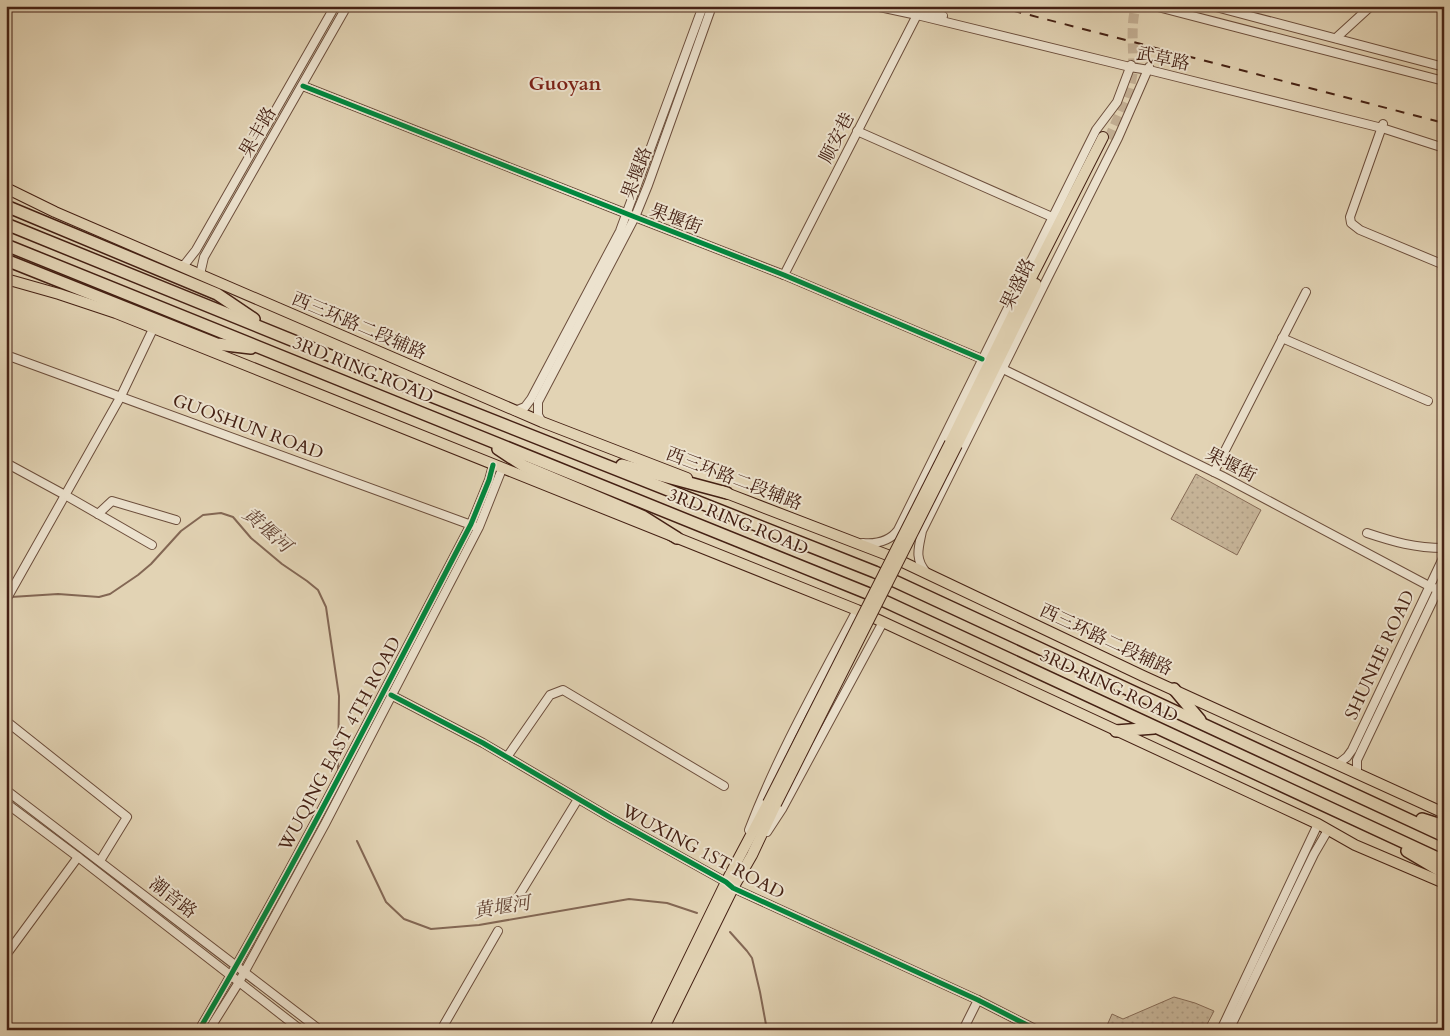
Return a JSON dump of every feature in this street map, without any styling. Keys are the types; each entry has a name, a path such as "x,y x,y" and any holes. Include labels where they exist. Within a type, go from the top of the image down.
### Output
{"highway":[{"path":"6,204 217,294 274,332"},
{"name":"3RD RING ROAD","path":"6,224 875,572 1444,836"},
{"name":"3RD RING ROAD","path":"6,245 867,593 1444,862"},
{"path":"6,260 217,344 264,349"},
{"path":"476,435 524,466 642,516 677,538"},
{"path":"569,450 727,493"},
{"path":"1174,689 1203,723"},
{"path":"1116,731 1156,728"},
{"path":"1373,802 1444,826"},
{"path":"1363,824 1444,873"}],"main road":[{"name":"果盛路","path":"772,803 1106,138"},
{"name":"西三环路二段辅路","path":"6,188 55,212 515,411 890,556 1444,813"},
{"path":"6,279 116,313 857,610 1318,824 1355,845 1444,883"},
{"path":"663,1030 729,885 740,854 772,803"},
{"path":"654,1030 729,885 752,855 772,803"}],"street":[{"name":"果丰路","path":"180,266 186,264 196,250 335,6"},
{"name":"果丰路","path":"201,275 204,257 347,6"},
{"name":"果堰路","path":"515,411 525,407 531,399 620,231 631,216 703,6"},
{"name":"果堰路","path":"542,422 538,414 538,402 648,185 712,6"},
{"name":"武草路","path":"875,6 1131,65 1149,67 1444,142"},
{"name":"武草路","path":"903,6 1131,65"},
{"path":"1154,6 1444,80"},
{"path":"1212,6 1444,66"},
{"path":"1336,38 1370,6"},
{"name":"顺安巷","path":"784,275 917,15"},
{"path":"856,543 868,544 879,542 894,535 898,530 1096,130 1117,102 1131,65"},
{"path":"927,574 919,561 918,550 922,531 1118,138 1149,67"},
{"name":"果堰街","path":"302,86 784,275 982,359"},
{"name":"武草路","path":"1383,126 1444,148"},
{"path":"1383,126 1350,218 1351,223 1360,230 1444,265"},
{"path":"857,131 1052,217"},
{"path":"1016,343 1026,296 1029,264"},
{"path":"996,330 1026,296 1048,277"},
{"path":"1214,472 1306,292"},
{"path":"6,600 121,396 153,329"},
{"path":"1282,338 1428,401"},
{"name":"GUOSHUN ROAD","path":"6,355 475,526"},
{"name":"果堰街","path":"1003,369 1214,472 1441,591"},
{"path":"6,463 152,545"},
{"name":"WUQING EAST 4TH ROAD","path":"209,1030 239,982 325,824 475,526 489,480 498,467"},
{"path":"98,514 112,501 176,520"},
{"name":"WUQING EAST 4TH ROAD","path":"199,1030 306,840 475,526"},
{"path":"1367,533 1393,542 1422,548 1444,548"},
{"name":"SHUNHE ROAD","path":"1338,764 1352,750 1444,556"},
{"name":"SHUNHE ROAD","path":"1357,772 1357,760 1441,591 1444,578"},
{"path":"740,854 761,799 803,713 857,610"},
{"path":"752,855 782,809 883,622"},
{"path":"507,757 550,695 563,690 724,786"},
{"name":"WUXING 1ST ROAD","path":"391,695 507,757 729,885 978,1000 1038,1030"},
{"path":"6,721 127,817 100,861"},
{"name":"潮音路","path":"6,790 320,1030"},
{"path":"515,902 578,799"},
{"name":"潮音路","path":"6,803 301,1030"},
{"path":"1221,1030 1318,824"},
{"path":"1229,1030 1314,854 1328,830"},
{"path":"6,955 78,857"},
{"path":"441,1030 498,931"},
{"path":"963,1030 978,1000"}],"shaded area":[{"path":"1196,474 1261,510 1237,555 1171,519"},
{"path":"1174,997 1214,1011 1204,1030 1105,1030 1112,1014 1123,1019"}],"waterway":[{"name":"黄堰河","path":"11,597 58,594 99,597 110,594 151,564 181,531 203,515 221,513 233,517 251,538 282,564 318,590 326,607 339,696 338,771"},
{"name":"黄堰河","path":"357,841 386,902 404,919 431,929 479,925 629,899 667,903 697,913"},
{"name":"黄堰河","path":"730,932 752,958 767,1030"}],"tunnel":[{"path":"1109,139 1127,96 1132,78 1133,29 1136,6"}],"railway":[{"path":"995,6 1444,123"}],"cycle path":[{"path":"303,86 784,275 982,359"},
{"path":"199,1030 304,842 471,524 493,465"},
{"path":"391,695 483,743 611,818 726,882 733,888 978,1000 1037,1030"}],"district":[{"name":"Guoyan","path":"565,83"}]}
